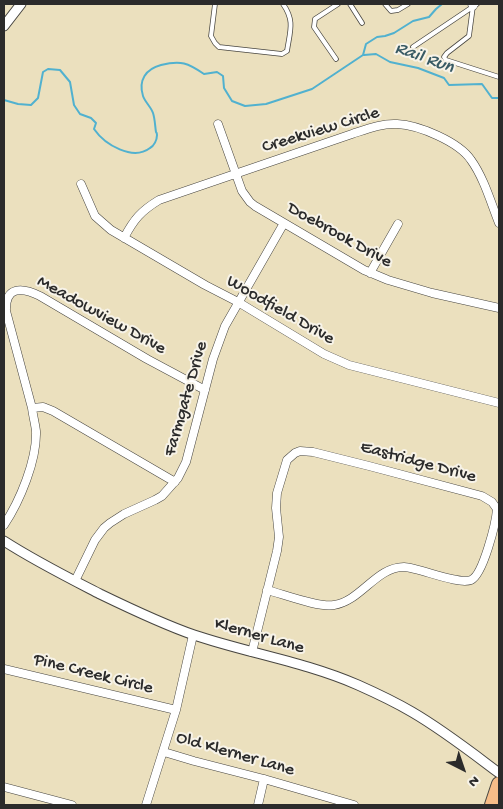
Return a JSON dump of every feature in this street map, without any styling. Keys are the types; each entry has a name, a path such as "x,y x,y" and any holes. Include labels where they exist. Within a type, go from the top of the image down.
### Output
{"highway":[{"path":"492,805 499,784"}],"street":[{"path":"4,24 21,4"},
{"name":"Doebrook Drive","path":"218,124 242,191 250,202 370,272 388,280 405,286 499,308"},
{"name":"Creekview Circle","path":"124,238 137,217 146,208 159,200 380,125 397,124 439,137 454,144 467,154 476,169 499,223"},
{"name":"Woodfield Drive","path":"81,184 95,216 111,230 238,302 324,354 340,362 499,403"},
{"name":"Farmgate Drive","path":"75,581 94,540 104,528 117,518 162,496 175,482 186,462 205,390 228,318 284,223"},
{"path":"370,272 398,224"},
{"name":"Meadowview Drive","path":"4,525 18,501 33,455 36,432 32,408 6,311 6,304 10,294 15,290 27,290 40,296 147,359 205,390"},
{"path":"32,408 43,407 53,411 175,482"},
{"name":"Eastridge Drive","path":"252,652 267,590 277,551 276,508 278,493 288,460 295,453 300,451 313,452 482,496 492,502 498,510 481,568 476,577 471,580 459,580 410,568 397,568 384,573 341,604 327,606 267,590"},
{"name":"Klerner Lane","path":"4,541 38,562 75,581 128,608 170,626 193,635 331,675 374,692 426,721 499,773"},
{"name":"Old Klerner Lane","path":"193,635 176,710 164,752 354,805"},
{"name":"Pine Creek Circle","path":"4,669 176,710"},
{"path":"146,805 164,752"},
{"path":"258,805 264,779"},
{"path":"4,787 72,805"}],"lane":[{"path":"215,4 212,36 219,47 282,54 287,51 291,22 283,4"},
{"path":"336,59 313,23 315,19 338,4"},
{"path":"350,4 362,23"},
{"path":"385,4 391,11 398,10 408,4"},
{"path":"413,47 474,5"},
{"path":"474,5 469,36 444,57 446,60 499,77"}],"waterway":[{"path":"4,100 31,105 38,98 43,72 48,69 60,70 70,82 74,105 80,114 91,118 96,123 94,129 105,141 128,152 143,152 153,146 157,137 153,113 143,96 142,90 144,76 151,69 179,63 189,65 204,74 217,72 223,76 224,88 232,101 245,106 266,104 312,89 363,55 366,44 377,37 394,33 413,21 429,17 442,4"},
{"name":"Rail Run","path":"364,55 376,54 390,62 418,68 444,78 449,85 482,84 492,98 499,98"}]}
